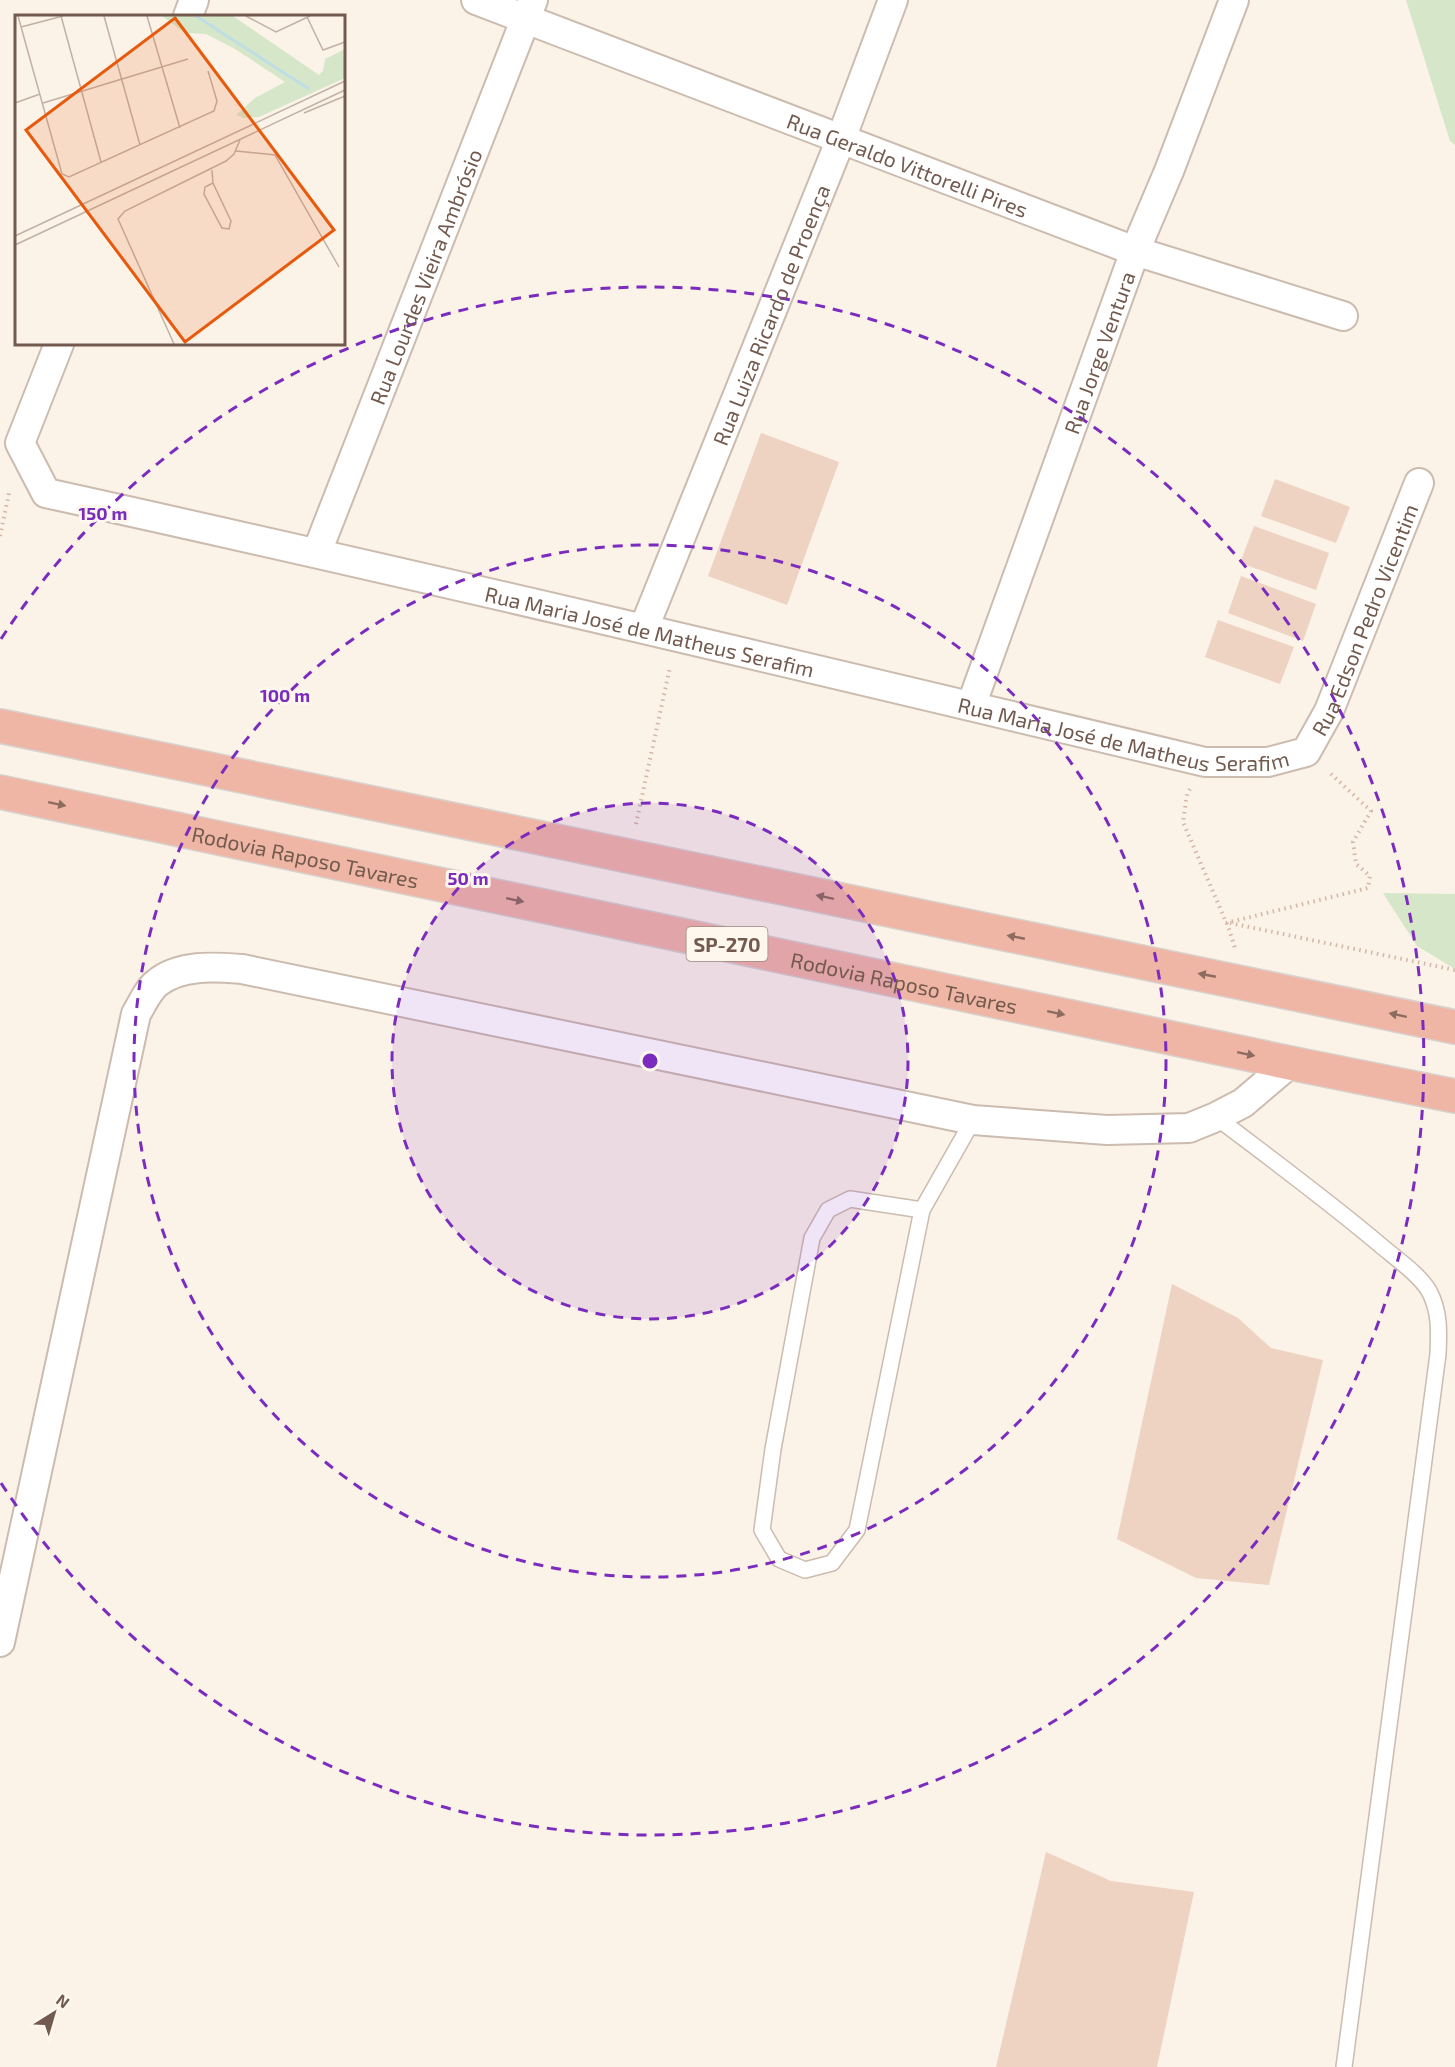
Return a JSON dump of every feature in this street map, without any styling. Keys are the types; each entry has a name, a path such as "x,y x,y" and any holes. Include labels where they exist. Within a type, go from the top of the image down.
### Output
{"highway":[{"path":"0,726 1455,1028"},
{"name":"Rodovia Raposo Tavares","path":"0,792 1455,1096"}],"street":[{"path":"188,15 194,0"},
{"name":"Rua Geraldo Vittorelli Pires","path":"476,0 529,9 841,139 1135,251 1343,316"},
{"name":"Rua Luiza Ricardo de Proença","path":"644,628 841,139 893,0"},
{"name":"Rua Jorge Ventura","path":"971,706 1135,251 1234,0"},
{"name":"Rua Lourdes Vieira Ambrósio","path":"317,552 529,9"},
{"name":"Rua Maria José de Matheus Serafim","path":"59,345 20,443 46,493 317,552 1204,762 1268,762 1306,752"},
{"name":"Rua Edson Pedro Vicentim","path":"1306,752 1329,711 1419,483"},
{"path":"0,1642 136,1014 156,984 176,972 215,967 242,969 973,1120 1107,1130 1189,1128 1243,1103 1290,1063"}],"lane":[{"path":"1216,1117 1346,1216 1407,1268 1428,1290 1437,1311 1439,1327 1436,1366 1344,2067"},
{"path":"922,1210 850,1199 828,1210 812,1238 773,1449 762,1530 778,1559 805,1570 832,1563 857,1530 922,1210 973,1120"}],"path":[{"path":"629,856 676,636"},
{"path":"1226,923 1368,888 1370,876 1356,864 1353,842 1371,810 1306,752"},
{"path":"1204,762 1187,794 1183,822 1226,923 1245,983"},
{"path":"1226,923 1455,970"}],"green space":[{"path":"1406,0 1455,0 1455,145 1450,141"},
{"path":"1383,893 1455,894 1455,969 1417,946"}],"building":[{"path":"761,433 839,462 787,605 708,576"},
{"path":"1275,479 1350,507 1336,543 1261,516"},
{"path":"1254,526 1329,553 1316,590 1240,563"},
{"path":"1241,576 1316,604 1303,641 1228,613"},
{"path":"1218,620 1294,647 1280,684 1205,657"},
{"path":"1172,1284 1238,1318 1271,1348 1323,1360 1269,1585 1196,1578 1117,1539"},
{"path":"1046,1852 1111,1881 1194,1892 1157,2067 996,2067"}]}
